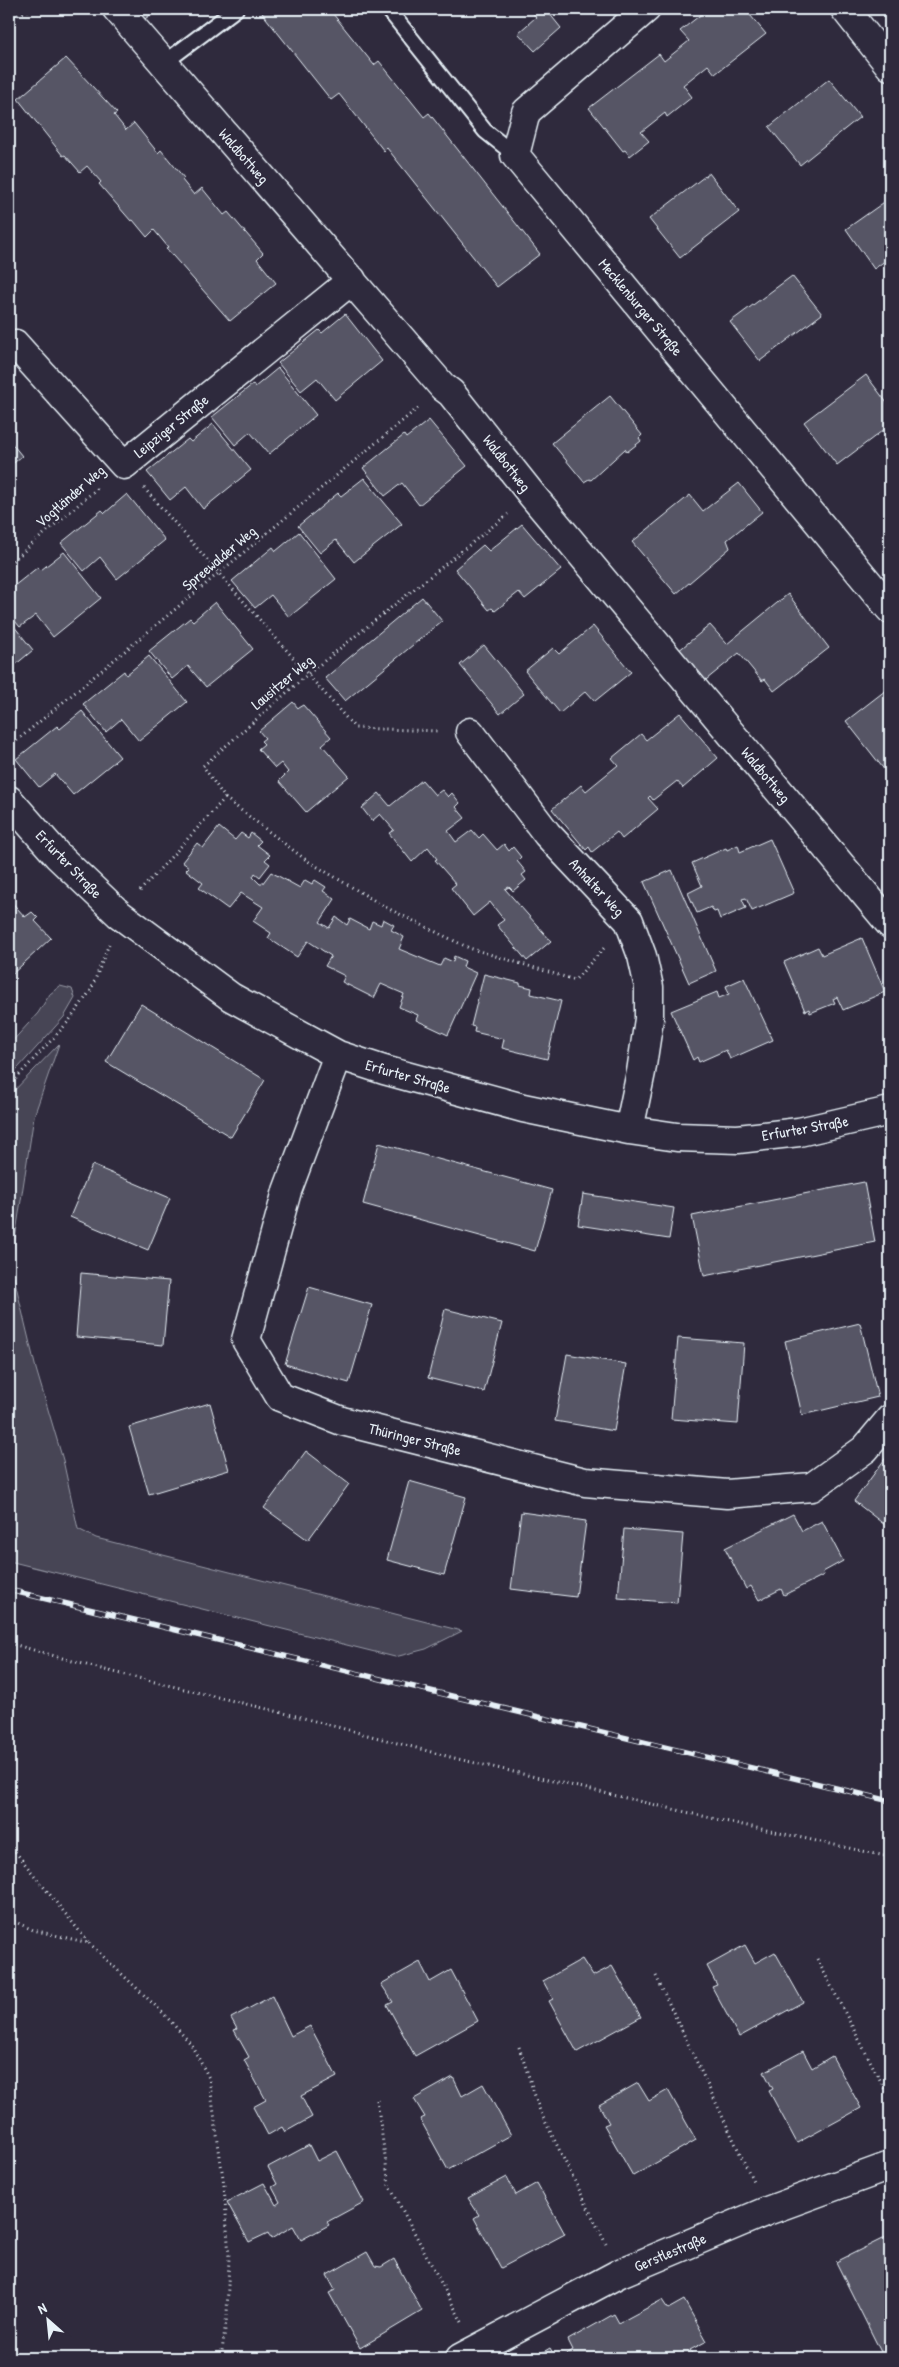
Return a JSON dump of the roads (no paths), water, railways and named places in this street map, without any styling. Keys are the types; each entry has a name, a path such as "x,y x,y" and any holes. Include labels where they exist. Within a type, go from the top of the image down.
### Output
{"street":[{"name":"Waldbottweg","path":"117,9 443,387 451,393 532,495 890,924"},
{"path":"844,9 890,66"},
{"path":"514,155 526,112 637,12"},
{"name":"Mecklenburger Straße","path":"514,155 890,609"},
{"name":"Leipziger Straße","path":"9,348 15,344 124,465 352,280"},
{"name":"Anhalter Weg","path":"470,732 547,834 629,921 642,956 649,987 645,1046 629,1130"},
{"name":"Erfurter Straße","path":"9,800 58,856 119,914 231,998 338,1055 384,1070 523,1108 629,1130 677,1137 738,1139 799,1132 889,1115"},
{"name":"Thüringer Straße","path":"338,1055 287,1190 246,1340 280,1397 342,1421 585,1482 727,1494 812,1487 865,1449 890,1419"},
{"name":"Gerstlestraße","path":"468,2354 620,2273 767,2210 890,2166"}],"lane":[{"path":"164,63 236,9"},
{"name":"Mecklenburger Straße","path":"388,9 485,131 514,155"}],"railway":[{"path":"9,1590 890,1801"}]}
